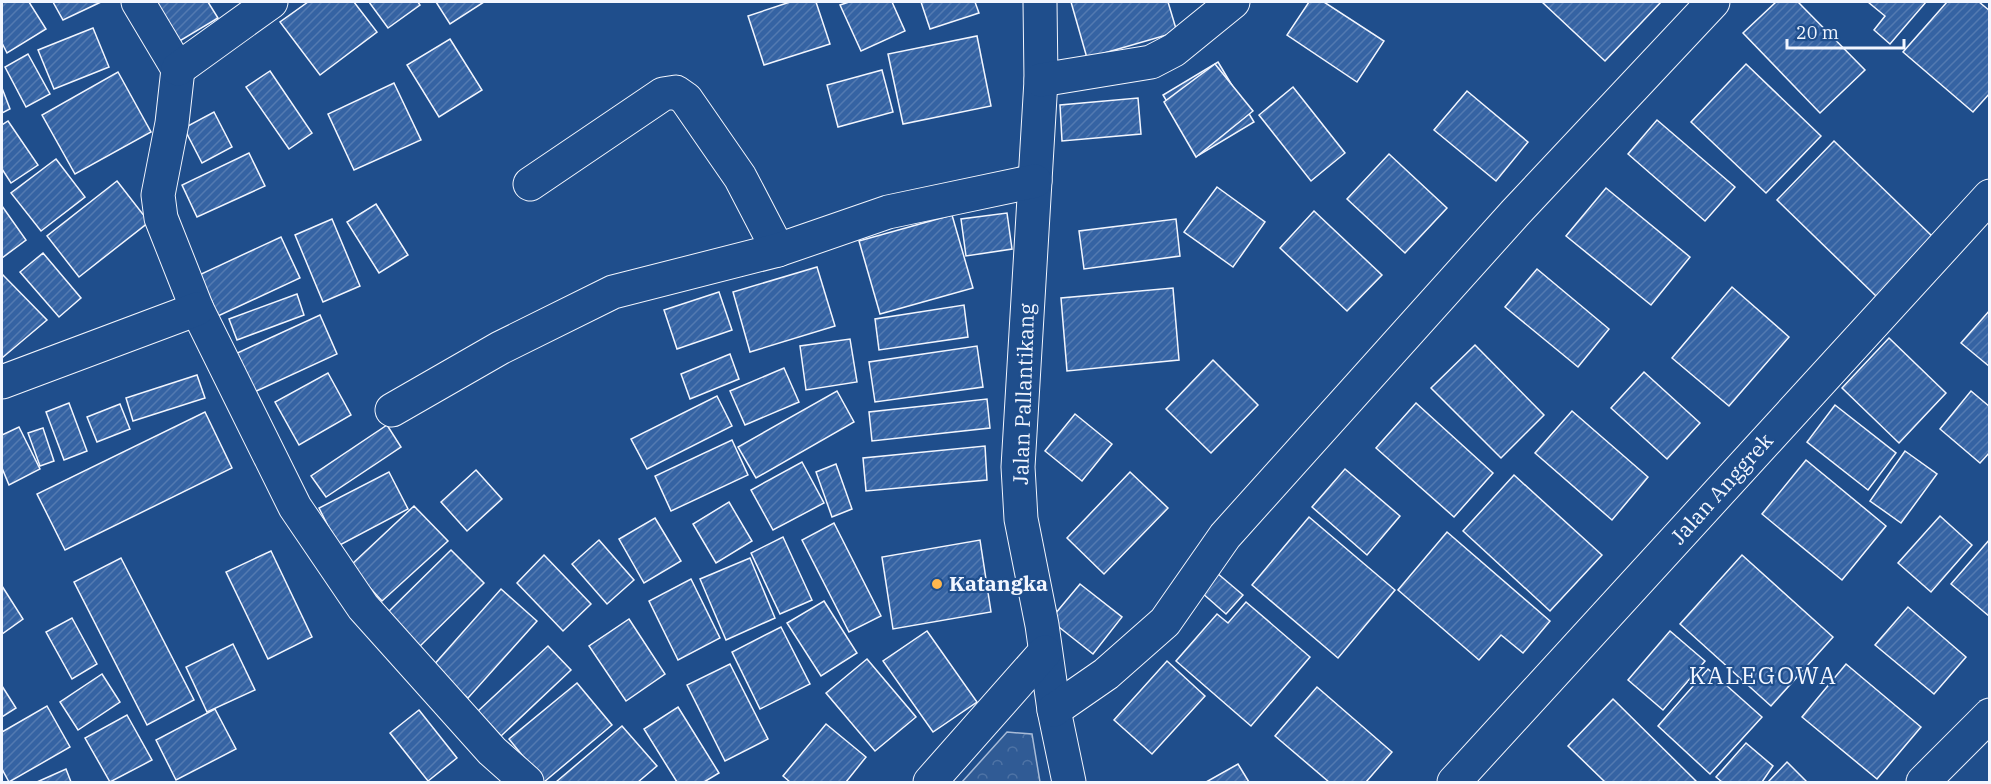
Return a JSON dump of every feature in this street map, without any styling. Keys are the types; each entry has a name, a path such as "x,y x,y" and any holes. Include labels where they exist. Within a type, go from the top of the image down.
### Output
{"street":[{"path":"138,2 178,69 172,123 158,195 160,218 197,309 295,507 363,607 492,751 527,783"},
{"path":"178,69 271,2"},
{"name":"Jalan Pallantikang","path":"1040,2 1041,80 1018,467 1021,519 1069,783"},
{"path":"1041,80 1151,62 1174,50 1233,2"},
{"path":"1054,710 1106,674 1165,622 1225,536 1515,213 1713,2"},
{"path":"530,184 663,94 676,92 686,99 740,177 778,250"},
{"path":"392,410 500,348 613,292 778,250 888,212 1035,181"},
{"name":"Jalan Anggrek","path":"1454,783 1989,196"},
{"path":"2,382 197,309"},
{"path":"930,783 1045,652"},
{"path":"1923,783 1989,715"}],"green space":[{"path":"1007,732 1032,734 1040,782 962,782"}],"building":[{"path":"2,2 29,2 46,29 7,53 2,43"},
{"path":"53,2 101,2 63,20"},
{"path":"153,2 208,2 218,18 178,42"},
{"path":"308,2 354,2 377,32 320,75 280,22"},
{"path":"369,2 418,2 420,5 388,28"},
{"path":"436,2 484,2 450,24"},
{"path":"790,2 816,2 830,44 764,65 748,16"},
{"path":"849,2 892,2 905,31 861,51 840,5"},
{"path":"921,2 975,2 979,13 930,29"},
{"path":"1071,2 1168,2 1177,32 1087,58"},
{"path":"1309,2 1324,2 1384,41 1357,82 1287,35"},
{"path":"1542,2 1661,2 1605,61"},
{"path":"1776,2 1798,2 1865,70 1820,113 1743,33"},
{"path":"1868,2 1926,2 1890,44 1874,30 1885,16"},
{"path":"1947,2 1979,2 1990,11 1990,93 1973,112 1903,52"},
{"path":"93,28 109,67 54,89 38,50"},
{"path":"977,36 991,106 903,124 888,54"},
{"path":"450,39 482,90 439,117 407,65"},
{"path":"28,54 50,94 26,107 5,67"},
{"path":"1218,62 1254,122 1199,155 1163,95"},
{"path":"1215,64 1253,111 1196,157 1164,102"},
{"path":"1746,64 1821,136 1766,193 1691,122"},
{"path":"882,70 893,112 838,127 827,85"},
{"path":"270,71 312,133 289,149 246,87"},
{"path":"118,72 151,132 75,174 42,115"},
{"path":"394,83 421,140 354,170 328,114"},
{"path":"1293,87 1345,153 1311,181 1259,115"},
{"path":"2,88 10,109 2,113"},
{"path":"1467,91 1528,142 1496,181 1434,130"},
{"path":"1138,98 1141,134 1062,141 1060,105"},
{"path":"214,112 232,147 202,163 184,128"},
{"path":"1657,120 1735,187 1705,221 1628,154"},
{"path":"8,121 38,165 11,183 2,169 2,125"},
{"path":"1834,141 1934,238 1877,297 1777,200"},
{"path":"249,153 265,186 197,217 182,185"},
{"path":"1389,154 1447,208 1405,253 1347,199"},
{"path":"56,159 85,197 41,231 11,193"},
{"path":"117,181 149,222 79,277 47,236"},
{"path":"1217,187 1265,222 1233,267 1184,232"},
{"path":"1606,188 1690,257 1651,305 1566,236"},
{"path":"376,204 408,255 379,273 347,222"},
{"path":"2,206 26,240 2,258"},
{"path":"1314,211 1382,275 1347,311 1280,248"},
{"path":"1007,213 1012,249 966,256 961,219"},
{"path":"952,215 973,288 880,314 859,241"},
{"path":"332,219 360,286 323,302 295,235"},
{"path":"1176,219 1180,256 1084,269 1079,231"},
{"path":"281,237 300,278 218,316 199,275"},
{"path":"43,253 81,298 59,317 20,272"},
{"path":"817,267 835,326 750,352 733,292"},
{"path":"1537,269 1609,329 1578,367 1505,307"},
{"path":"2,274 47,320 2,358"},
{"path":"1732,287 1789,337 1729,406 1672,358"},
{"path":"1173,288 1179,360 1067,371 1061,298"},
{"path":"719,292 732,330 677,349 664,310"},
{"path":"297,294 304,315 237,340 229,319"},
{"path":"964,305 968,337 879,350 875,319"},
{"path":"1990,310 1990,367 1961,343"},
{"path":"320,315 337,354 250,394 233,355"},
{"path":"1889,338 1946,393 1899,443 1842,388"},
{"path":"850,339 857,382 806,390 800,346"},
{"path":"1475,345 1544,415 1501,458 1431,388"},
{"path":"977,346 983,387 875,402 869,362"},
{"path":"730,354 739,379 690,399 681,374"},
{"path":"1213,360 1258,405 1211,453 1166,409"},
{"path":"784,368 799,402 745,425 730,391"},
{"path":"1644,372 1700,423 1667,459 1611,408"},
{"path":"328,373 351,415 299,445 275,402"},
{"path":"197,375 205,398 133,421 126,398"},
{"path":"837,391 854,422 756,478 738,447"},
{"path":"1971,391 1990,407 1990,452 1980,463 1940,429"},
{"path":"717,396 732,426 647,469 631,439"},
{"path":"987,399 990,428 872,441 869,412"},
{"path":"69,403 87,451 64,460 46,412"},
{"path":"1416,403 1493,473 1454,517 1376,448"},
{"path":"120,404 130,429 97,442 87,417"},
{"path":"1835,405 1896,453 1868,490 1807,442"},
{"path":"1572,411 1648,477 1612,520 1535,453"},
{"path":"205,412 232,468 65,550 37,494"},
{"path":"1075,414 1112,444 1082,481 1045,451"},
{"path":"387,425 401,447 326,497 311,476"},
{"path":"19,427 40,469 9,485 2,468 2,435"},
{"path":"43,428 54,461 40,466 28,433"},
{"path":"732,440 748,475 671,511 655,476"},
{"path":"985,446 987,480 866,491 863,458"},
{"path":"1905,451 1937,474 1901,523 1870,501"},
{"path":"1806,460 1886,526 1842,580 1762,514"},
{"path":"802,462 824,503 773,530 751,490"},
{"path":"836,464 852,509 832,517 816,472"},
{"path":"1345,469 1400,516 1367,555 1312,507"},
{"path":"476,470 502,499 467,531 441,502"},
{"path":"389,472 408,509 338,546 319,508"},
{"path":"1130,472 1168,508 1104,574 1067,538"},
{"path":"1514,475 1602,555 1550,611 1463,531"},
{"path":"729,502 752,541 716,563 693,524"},
{"path":"414,506 448,541 382,601 350,566"},
{"path":"1940,516 1972,545 1931,592 1898,563"},
{"path":"1309,517 1395,590 1338,658 1252,585"},
{"path":"655,518 681,561 644,583 619,539"},
{"path":"834,523 881,616 849,632 802,540"},
{"path":"1447,532 1550,621 1523,653 1501,635 1479,660 1398,590"},
{"path":"783,537 812,600 780,614 751,553"},
{"path":"1990,539 1990,617 1951,584"},
{"path":"599,540 634,580 607,604 572,564"},
{"name":"Katangka","path":"980,540 991,612 893,629 882,557"},
{"path":"451,550 484,583 415,651 382,618"},
{"path":"271,551 312,637 268,659 226,572"},
{"path":"544,555 591,604 563,631 517,583"},
{"path":"1742,555 1833,637 1771,706 1680,624"},
{"path":"121,558 194,700 147,725 74,582"},
{"path":"750,558 775,618 726,640 700,579"},
{"path":"1217,573 1243,595 1226,614 1201,592"},
{"path":"691,579 720,638 678,660 649,601"},
{"path":"1080,584 1122,617 1093,654 1050,620"},
{"path":"2,586 23,619 2,634"},
{"path":"501,589 537,621 468,698 432,667"},
{"path":"824,601 857,653 821,676 787,623"},
{"path":"1246,602 1310,657 1251,726 1176,661 1217,614 1228,623"},
{"path":"1908,607 1966,657 1934,694 1875,645"},
{"path":"72,618 97,664 72,679 46,632"},
{"path":"629,619 665,674 626,701 589,646"},
{"path":"781,627 810,684 760,709 732,652"},
{"path":"927,631 977,702 933,732 883,661"},
{"path":"1670,631 1705,661 1663,710 1628,680"},
{"path":"233,644 255,690 207,712 186,667"},
{"path":"548,646 571,670 501,736 478,711"},
{"path":"867,659 916,717 875,751 826,693"},
{"path":"1167,661 1205,696 1152,754 1114,720"},
{"path":"730,664 768,739 725,761 687,685"},
{"path":"1846,664 1921,727 1877,779 1802,717"},
{"path":"1708,669 1762,717 1710,774 1658,726"},
{"path":"102,674 120,702 78,730 60,702"},
{"path":"577,683 612,725 544,782 509,739"},
{"path":"2,686 16,708 2,717"},
{"path":"1317,687 1392,752 1366,782 1329,782 1275,736"},
{"path":"1613,699 1696,781 1605,782 1568,746"},
{"path":"47,706 70,747 9,782 2,769 2,732"},
{"path":"678,707 719,773 704,782 677,782 644,729"},
{"path":"215,709 236,749 176,780 156,740"},
{"path":"419,710 457,758 428,781 390,733"},
{"path":"127,715 152,760 110,782 85,738"},
{"path":"826,724 866,757 846,782 790,782 783,776"},
{"path":"622,726 657,766 638,782 556,782"},
{"path":"1746,743 1773,766 1762,782 1722,782 1716,777"},
{"path":"1787,762 1807,782 1768,782"},
{"path":"1238,764 1249,782 1206,782"},
{"path":"66,769 71,782 37,782"}],"place":[{"name":"Katangka","path":"937,584"}],"district":[{"name":"KALEGOWA","path":"1763,676"}]}
